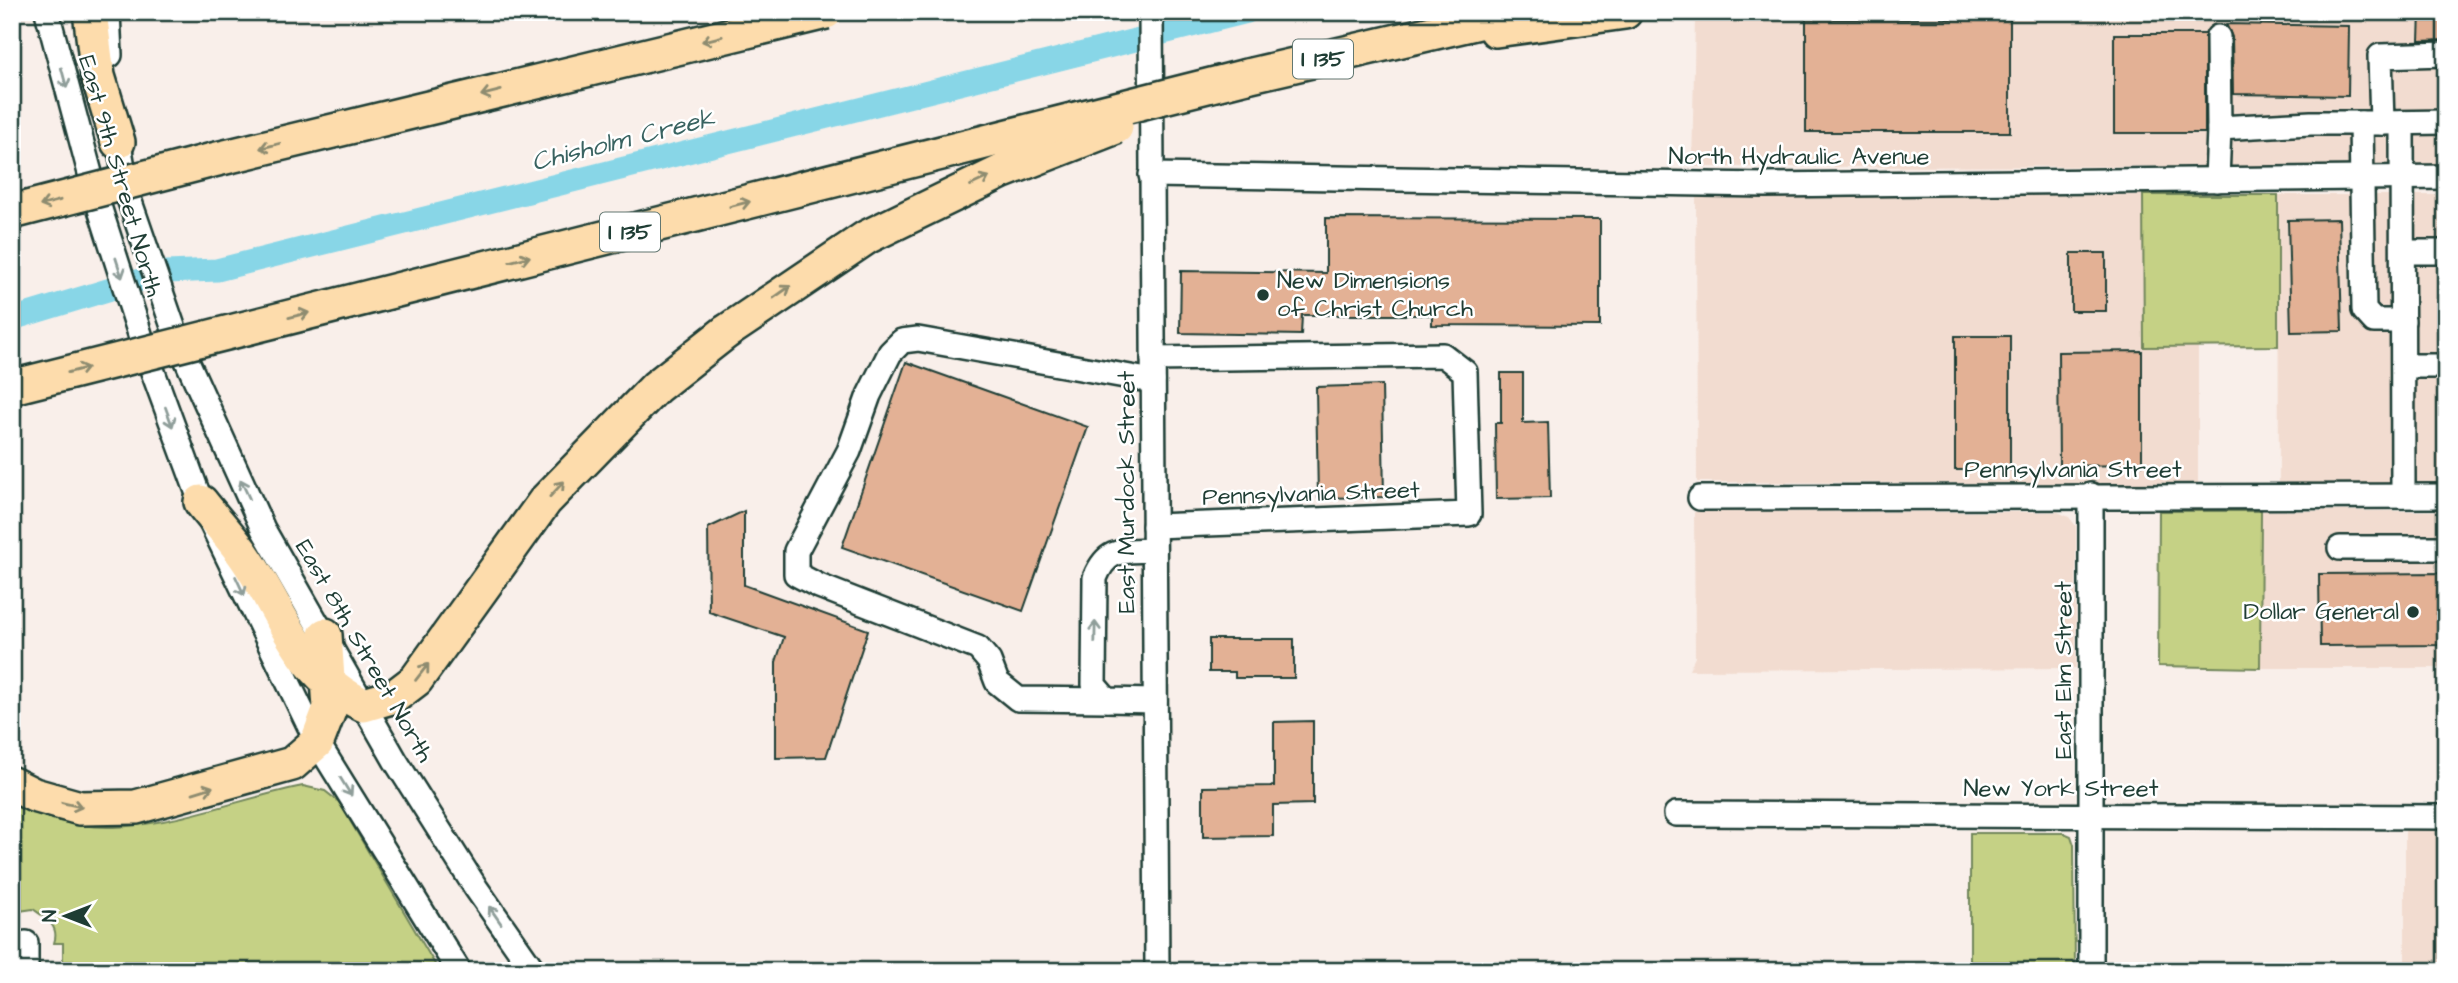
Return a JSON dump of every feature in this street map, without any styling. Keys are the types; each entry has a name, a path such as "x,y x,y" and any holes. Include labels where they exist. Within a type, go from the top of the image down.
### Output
{"highway":[{"path":"90,12 99,76 118,142"},
{"path":"12,212 226,157 826,12"},
{"name":"I 135","path":"12,387 1247,76 1400,43 1521,12"},
{"path":"1400,43 1626,12"},
{"path":"201,502 246,557 281,622 330,686 364,705 395,696 416,680 545,502 656,387 726,332 867,237 942,199 1003,171 1247,76"},
{"path":"12,783 34,795 80,808 136,807 292,764 317,742 330,708 325,635"}],"street":[{"name":"East 9th Street North","path":"47,12 99,203 146,353 201,502"},
{"name":"East 9th Street North","path":"108,12 118,142 128,195 178,341"},
{"name":"East Murdock Street","path":"1151,12 1157,971"},
{"path":"2217,180 2220,128 2218,37"},
{"path":"2403,496 2402,178 2382,123 2380,56 2446,54"},
{"path":"2220,128 2446,121"},
{"path":"2382,123 2363,178 2364,310 2374,321 2403,321"},
{"name":"North Hydraulic Avenue","path":"1151,175 1766,185 2446,177"},
{"path":"2403,252 2446,252"},
{"path":"1153,370 1114,376 918,339 902,341 890,353 869,395 849,451 796,551 796,574 819,586 978,648 989,661 997,682 1018,699 1100,693 1155,701"},
{"name":"East 8th Street North","path":"178,341 264,529 364,705 476,888 534,971"},
{"name":"Pennsylvania Street","path":"1153,370 1443,355 1465,372 1469,514 1154,526"},
{"path":"2403,366 2446,366"},
{"name":"East Elm Street","path":"2091,495 2091,971"},
{"name":"Pennsylvania Street","path":"1700,498 2446,496"},
{"path":"201,502 317,742 459,971"},
{"path":"2340,548 2446,548"},
{"path":"1100,693 1096,578 1101,563 1112,553 1154,550"},
{"name":"New York Street","path":"1676,814 2446,817"},
{"path":"26,943 26,971"}],"shaded area":[{"path":"1727,12 2091,12 2091,19 2446,12 2446,166 1692,167 1695,17"},
{"path":"2143,195 2144,346 2198,347 2198,484 1697,482 1696,197"},
{"path":"2278,195 2446,195 2446,484 2279,484"},
{"path":"2261,511 2446,511 2446,808 2442,808 2442,668 2260,668"},
{"path":"1694,512 2058,512 2069,517 2076,526 2076,668 1689,670 1695,657"},
{"path":"2405,829 2446,829 2446,971 2405,971"}],"green space":[{"path":"2143,195 2278,195 2278,346 2144,347"},
{"path":"2159,511 2261,511 2260,668 2158,666"},
{"path":"303,786 325,791 339,802 439,971 63,971 63,943 54,943 55,932 51,923 33,909 12,912 12,802 48,818 84,826 121,827 194,814"},
{"path":"1970,833 2064,833 2071,836 2074,845 2075,971 1970,971"}],"building":[{"path":"2420,12 2446,12 2446,40 2419,41"},
{"path":"1806,19 2010,19 2010,132 1806,132"},
{"path":"2226,24 2349,26 2348,96 2233,94 2232,37"},
{"path":"2114,34 2205,34 2205,133 2114,133"},
{"path":"1326,218 1600,219 1600,326 1432,325 1432,315 1302,315 1301,335 1180,333 1181,271 1326,273"},
{"path":"2339,219 2342,331 2291,332 2288,220"},
{"path":"2071,253 2106,253 2106,311 2071,311"},
{"path":"1955,336 2010,336 2010,470 1955,470"},
{"path":"2142,351 2142,465 2059,466 2058,352"},
{"path":"906,362 1088,427 1023,611 842,547"},
{"path":"1501,373 1523,373 1523,423 1548,422 1550,498 1496,499 1495,423 1501,423"},
{"path":"1382,385 1384,497 1318,498 1316,387"},
{"path":"744,511 744,585 868,630 826,757 776,758 776,662 784,637 709,612 708,528"},
{"path":"2443,573 2444,645 2320,646 2319,574"},
{"path":"1209,639 1294,639 1294,678 1235,678 1235,672 1209,672"},
{"path":"1313,721 1313,804 1273,805 1273,836 1203,837 1203,787 1274,786 1274,722"}],"waterway":[{"name":"Chisholm Creek","path":"12,319 167,272 217,270 1247,12"}],"place":[{"name":"New Dimensions of Christ Church","path":"1263,295"},
{"name":"Dollar General","path":"2413,612"}]}
